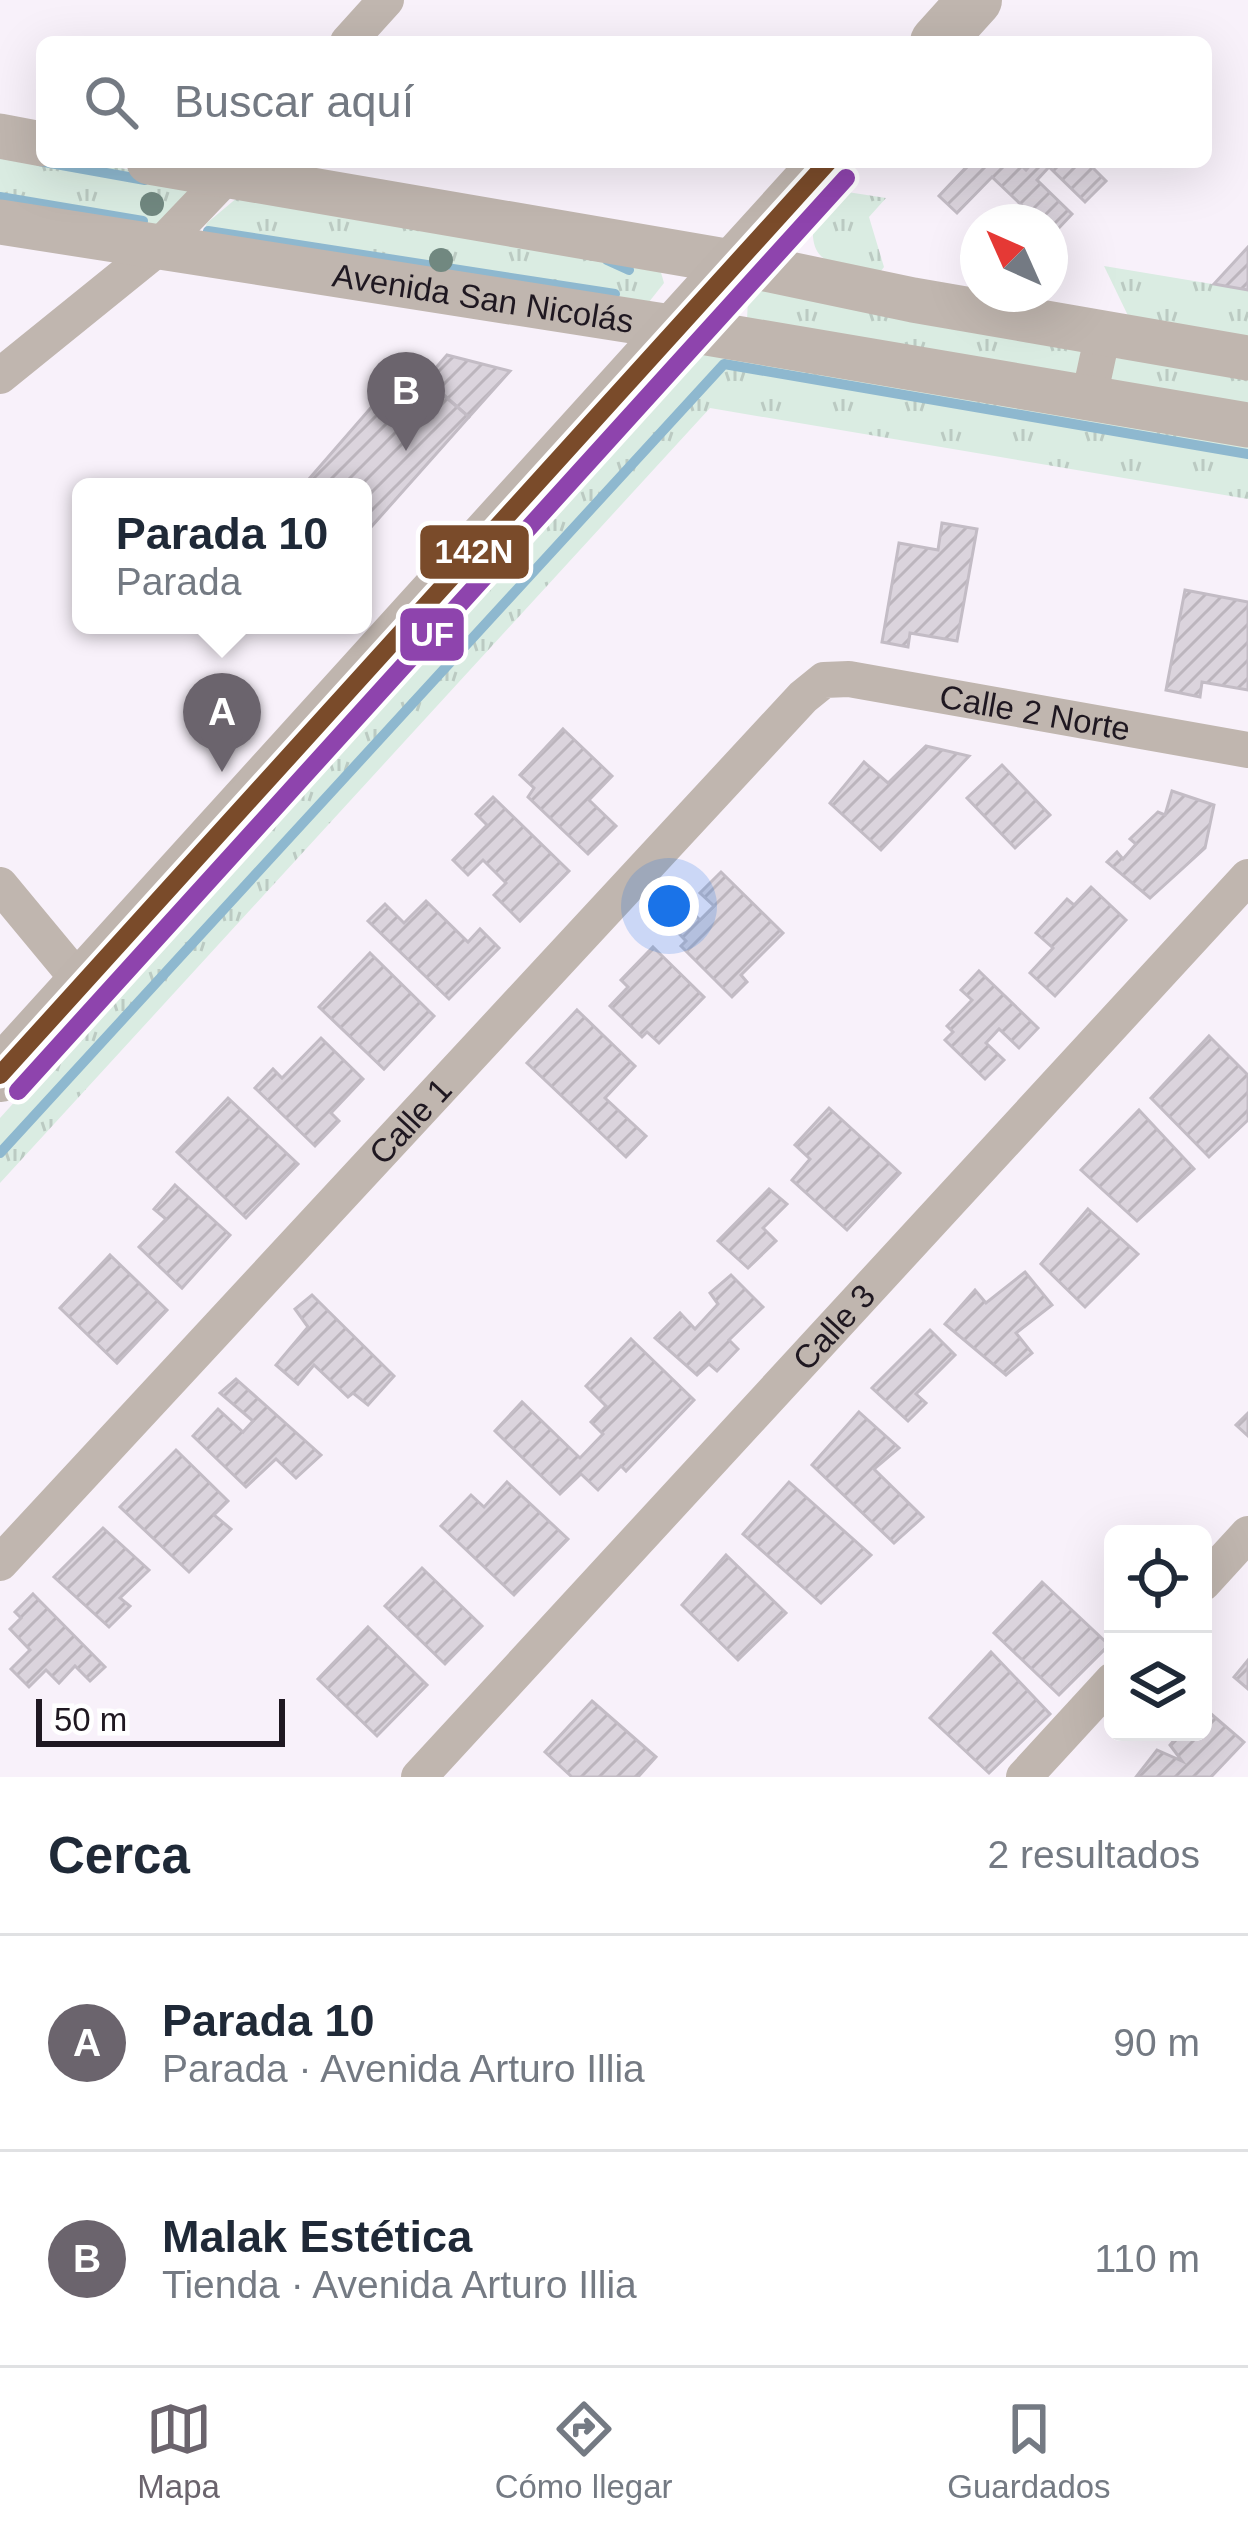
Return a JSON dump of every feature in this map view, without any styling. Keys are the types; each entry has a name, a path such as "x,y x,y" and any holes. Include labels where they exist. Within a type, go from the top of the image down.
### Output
{"main road":[{"path":"942,36 975,0"},
{"path":"0,1075 823,168"}],"street":[{"path":"354,36 386,0"},
{"path":"0,136 36,143"},
{"path":"0,376 158,249 234,169 913,300 1248,358"},
{"name":"Avenida San Nicolás","path":"0,222 677,328 1248,425"},
{"path":"1089,398 1102,333"},
{"name":"Calle 2 Norte","path":"824,680 849,679 1248,750"},
{"name":"Calle 1","path":"0,1562 803,697 824,680"},
{"name":"Calle 3","path":"419,1777 1248,877"},
{"path":"0,885 82,984"},
{"path":"1212,1572 1248,1534"},
{"path":"1024,1777 1104,1690"}],"green space":[{"path":"0,148 36,160 36,168 120,168 162,175 192,188 165,229 0,211"},
{"path":"841,191 886,198 869,217 884,267 878,275 830,262 816,248 814,220"},
{"path":"244,192 660,269 664,283 645,307 202,235 207,223"},
{"path":"1104,266 1248,290 1248,343 1133,326"},
{"path":"760,287 1081,344 1080,370 1074,378 747,320 748,299"},
{"path":"697,348 1248,436 1248,499 710,408 0,1183 0,1118 427,644 517,553 546,514"},
{"path":"1114,358 1248,366 1248,417 1113,384 1109,371"}],"building":[{"path":"965,168 1048,168 1037,180 1062,204 1020,204 992,177 966,204 960,204 957,213 939,196"},
{"path":"1050,168 1093,168 1106,181 1085,202"},
{"path":"1248,247 1248,290 1214,284"},
{"path":"447,355 510,371 469,417 426,379"},
{"path":"408,365 469,417 372,526 372,478 310,478"},
{"path":"942,523 977,529 957,641 910,633 908,647 882,642 899,543 938,550"},
{"path":"1185,590 1248,602 1248,690 1202,682 1200,697 1166,690"},
{"path":"563,729 612,776 589,800 616,826 588,854 528,797 534,788 520,775"},
{"path":"926,746 969,756 881,850 830,803 864,762 888,783"},
{"path":"1002,765 1050,815 1015,848 967,798"},
{"path":"1172,791 1214,805 1205,848 1150,898 1107,862 1117,852 1123,859 1136,844 1130,839 1158,812 1165,815"},
{"path":"493,797 569,871 520,921 494,895 506,883 483,860 468,875 453,860 487,825 476,814"},
{"path":"721,872 783,933 741,975 747,982 732,997 681,946 686,941 665,919 682,902 700,920 714,906 700,893"},
{"path":"1091,887 1126,920 1055,996 1030,973 1053,948 1036,933 1067,899 1074,905"},
{"path":"426,901 468,942 480,929 499,948 449,999 368,921 385,904 404,923"},
{"path":"653,947 704,997 659,1043 647,1032 642,1037 610,1006 628,987 621,980"},
{"path":"370,953 434,1016 384,1069 319,1007"},
{"path":"979,971 1038,1028 1019,1048 999,1029 986,1043 1004,1060 985,1079 945,1040 953,1032 947,1026 972,1000 961,990"},
{"path":"577,1010 635,1066 605,1098 646,1136 626,1157 527,1063"},
{"path":"1209,1036 1248,1075 1248,1120 1209,1157 1151,1098"},
{"path":"321,1038 363,1079 331,1113 339,1121 315,1146 255,1088 273,1069 282,1078"},
{"path":"228,1098 298,1164 246,1218 177,1152"},
{"path":"829,1108 900,1173 847,1230 792,1180 810,1159 795,1145"},
{"path":"1139,1110 1194,1169 1137,1221 1081,1170"},
{"path":"175,1185 230,1235 182,1288 139,1247 166,1219 154,1209"},
{"path":"769,1189 787,1204 763,1228 776,1241 748,1268 718,1241"},
{"path":"1088,1209 1138,1254 1085,1307 1041,1264"},
{"path":"110,1255 167,1310 117,1363 60,1308"},
{"path":"1025,1272 1052,1305 1016,1333 1032,1353 1006,1375 945,1324 975,1290 986,1303"},
{"path":"731,1275 763,1307 729,1340 738,1349 717,1371 709,1364 697,1375 655,1338 680,1313 695,1329 718,1304 710,1293"},
{"path":"312,1295 394,1376 368,1405 353,1393 348,1397 314,1365 298,1384 276,1365 308,1327 295,1309"},
{"path":"930,1330 955,1355 916,1394 926,1403 908,1421 872,1388"},
{"path":"631,1339 694,1400 626,1471 621,1466 598,1490 581,1474 560,1494 495,1431 522,1402 580,1458 603,1434 591,1422 606,1406 586,1386"},
{"path":"236,1379 321,1455 296,1478 276,1459 246,1487 193,1436 218,1409 243,1432 253,1421 220,1393"},
{"path":"859,1412 899,1448 874,1469 923,1517 894,1543 812,1465"},
{"path":"1248,1413 1248,1436 1236,1425"},
{"path":"176,1450 228,1501 214,1515 231,1529 189,1572 120,1507"},
{"path":"507,1482 568,1539 514,1595 441,1526 471,1495 484,1507"},
{"path":"789,1482 871,1555 821,1603 743,1534"},
{"path":"103,1528 149,1570 120,1598 130,1606 109,1627 54,1577"},
{"path":"726,1555 786,1613 738,1660 682,1605"},
{"path":"422,1568 482,1626 445,1664 385,1606"},
{"path":"1042,1582 1104,1640 1104,1650 1059,1695 994,1633"},
{"path":"33,1594 105,1667 90,1681 75,1666 59,1683 46,1670 29,1687 11,1669 30,1650 10,1629 21,1618 15,1612"},
{"path":"368,1627 427,1685 377,1736 318,1679"},
{"path":"991,1652 1050,1714 989,1773 930,1718"},
{"path":"1248,1660 1248,1689 1234,1677"},
{"path":"592,1701 656,1757 638,1777 572,1777 545,1752"},
{"path":"1212,1715 1244,1742 1211,1777 1136,1777 1157,1750 1182,1761 1170,1745 1173,1741 1212,1741"}],"waterway":[{"path":"78,168 145,180"},
{"path":"0,197 143,221"},
{"path":"208,231 615,294"},
{"path":"607,260 629,270"},
{"path":"0,1153 724,364 1248,454"}],"transit line":[{"name":"142N","path":"0,1075 823,168"},
{"name":"UF","path":"18,1091 846,178"}],"place":[{"name":"Malak Estética","path":"406,451"},
{"name":"Parada 10","path":"222,772"}]}
